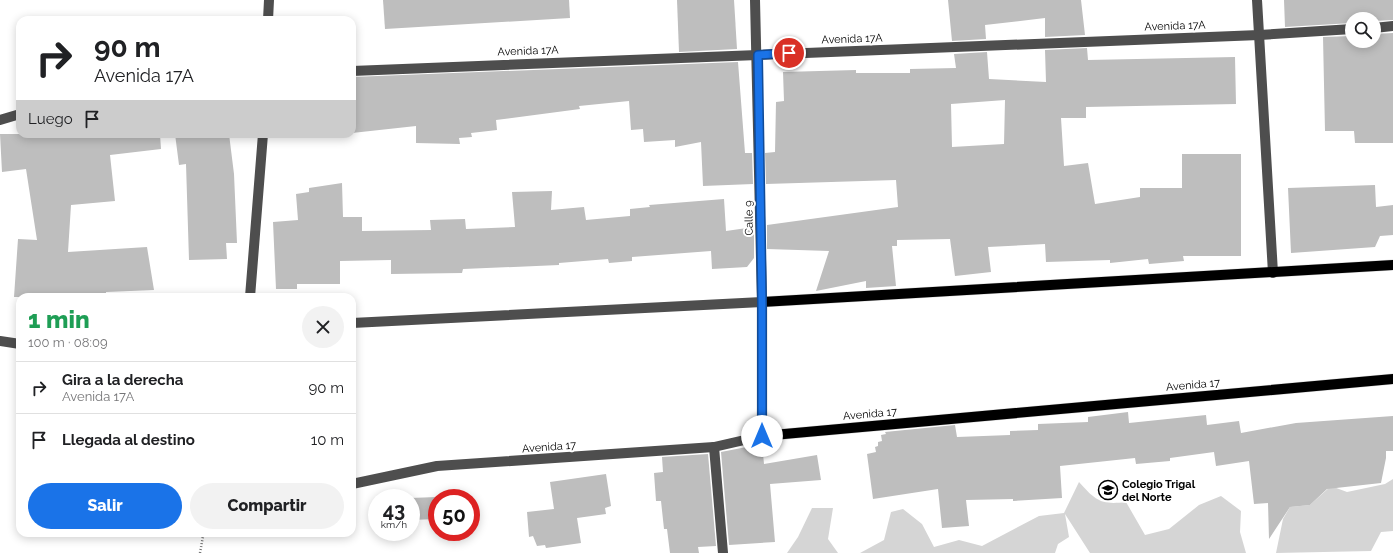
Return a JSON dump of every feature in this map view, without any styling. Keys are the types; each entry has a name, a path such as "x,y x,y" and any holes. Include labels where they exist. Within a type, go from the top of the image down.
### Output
{"main road":[{"path":"762,302 1393,265"},
{"name":"Calle 9","path":"762,302 762,436"},
{"name":"Avenida 17","path":"762,436 1393,380"}],"street":[{"path":"268,16 269,0"},
{"name":"Calle 9","path":"755,0 758,55 762,302"},
{"path":"1257,0 1273,273"},
{"path":"1381,27 1393,26"},
{"name":"Avenida 17A","path":"356,71 1259,35 1345,29"},
{"path":"0,120 16,115"},
{"path":"250,293 263,138"},
{"path":"356,323 762,302"},
{"path":"0,342 16,344"},
{"name":"Avenida 17","path":"356,483 437,466 714,447 762,436"},
{"path":"714,447 723,553"}],"path":[{"path":"200,553 203,537"}],"shaded area":[{"path":"1393,479 1393,531 1381,532 1371,551 1276,553 1283,519 1290,507 1310,505 1331,486 1347,492 1385,484"},
{"path":"1079,482 1090,494 1100,500 1110,503 1126,502 1145,535 1169,529 1199,505 1221,496 1241,511 1240,532 1246,553 1090,553 1065,514 1069,537 1058,544 1055,553 860,553 884,540 891,512 903,509 922,524 934,547 959,540 982,546 1039,516 1064,513"},
{"path":"812,508 833,508 828,539 838,553 787,553 798,537"}],"building":[{"path":"383,0 569,0 570,18 385,29"},
{"path":"677,0 734,0 737,49 679,52"},
{"path":"948,0 1081,0 1085,35 1045,37 1045,18 985,25 986,39 952,41"},
{"path":"1284,0 1393,0 1393,20 1381,21 1381,12 1345,12 1345,23 1285,27"},
{"path":"1393,33 1393,143 1355,143 1354,131 1325,131 1323,37 1345,36 1345,48 1381,48 1381,34"},
{"path":"1087,48 1088,60 1235,57 1236,104 1086,107 1086,118 1061,118 1064,166 1088,163 1095,204 1140,197 1140,188 1182,188 1182,154 1241,154 1241,256 1183,256 1184,261 1149,264 1148,259 1110,263 1110,260 1046,262 1045,244 988,247 991,272 955,276 950,239 897,240 897,246 892,246 896,286 866,288 866,281 816,291 829,251 767,249 767,225 898,207 896,180 766,184 765,153 775,152 776,102 784,101 783,72 856,70 856,73 910,73 910,69 956,68 954,54 987,52 989,79 1046,82 1045,50","holes":["1005,100 1004,144 952,147 951,104"]},
{"path":"738,62 745,153 752,153 753,184 703,186 701,142 675,147 675,140 644,142 643,129 631,130 629,101 579,106 580,109 496,120 497,130 471,133 472,137 459,138 460,144 416,143 416,126 356,133 356,77"},
{"path":"0,134 16,134 16,138 160,138 161,149 110,155 115,201 71,205 68,252 147,247 154,290 106,293 16,293 16,297 14,297 18,239 37,240 26,169 2,172"},
{"path":"176,138 230,138 234,174 237,243 226,243 227,259 189,260 186,164 179,165"},
{"path":"342,183 343,217 362,217 362,231 431,230 430,220 465,219 466,229 515,227 512,192 552,191 551,210 584,207 586,220 630,216 630,209 650,207 649,205 724,199 726,231 754,227 754,258 747,267 712,269 711,251 632,257 632,261 609,263 608,259 559,263 559,265 463,269 462,273 391,274 391,260 340,261 340,284 297,284 297,289 276,289 273,222 298,220 296,194 309,192 309,188"},
{"path":"1375,185 1376,207 1393,205 1393,235 1380,236 1375,247 1291,253 1288,188"},
{"path":"1128,412 1129,423 1206,415 1207,425 1239,421 1241,433 1296,423 1393,416 1393,451 1386,451 1381,483 1327,489 1310,505 1290,507 1269,539 1268,503 1254,504 1249,461 1216,466 1214,452 1170,458 1170,461 1136,464 1135,458 1060,466 1062,498 1013,501 1013,499 966,500 969,526 942,528 938,489 873,499 867,454 876,452 875,447 878,446 878,442 882,441 881,435 886,434 885,432 955,425 957,437 1010,435 1010,431 1038,430 1038,424 1088,422 1088,417"},
{"path":"762,444 764,464 817,455 821,480 770,484 775,542 729,545 721,452"},
{"path":"708,454 716,546 698,547 699,553 670,553 667,529 664,529 661,501 656,501 654,473 663,472 662,457"},
{"path":"606,474 611,506 605,508 606,514 577,518 581,543 546,548 545,545 537,546 533,536 529,537 527,512 554,509 550,482"},
{"path":"428,497 428,519 420,520 420,498"}],"place":[{"name":"Colegio Trigal del Norte","path":"1108,490"}],"route":[{"path":"762,436 762,302 758,55 789,53"}]}
